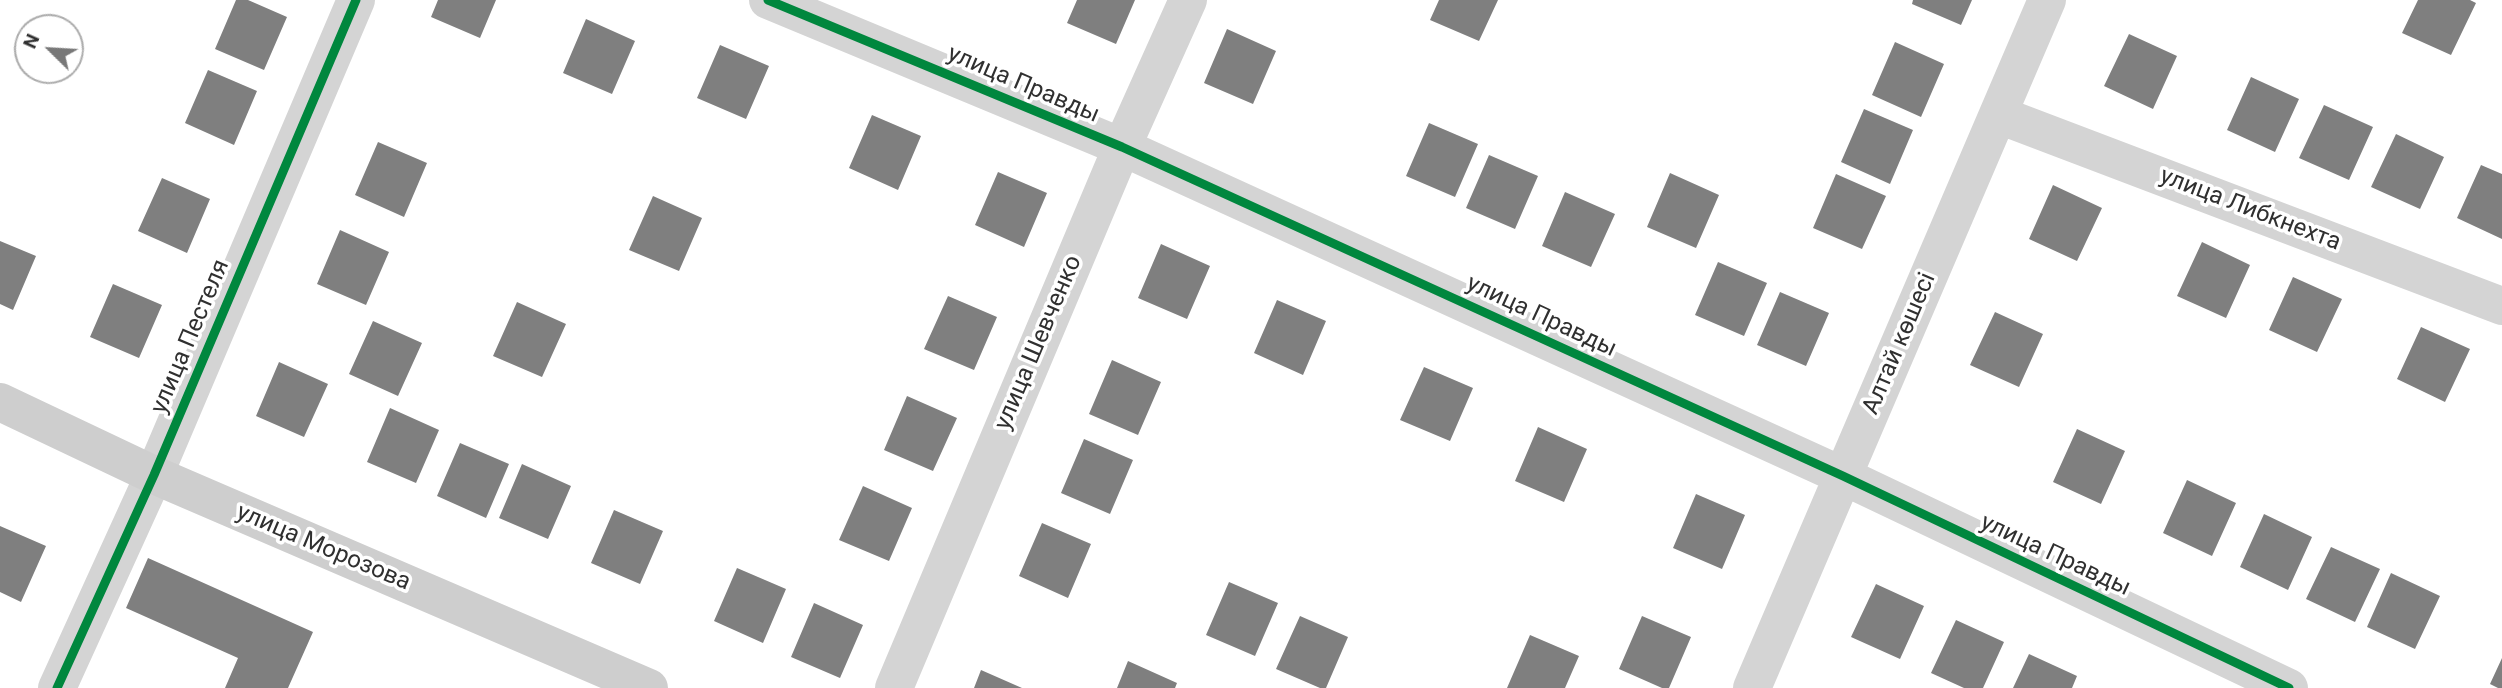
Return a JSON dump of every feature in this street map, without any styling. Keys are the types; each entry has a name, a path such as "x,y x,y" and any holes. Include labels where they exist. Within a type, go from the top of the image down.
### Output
{"main road":[{"name":"улица Морозова","path":"0,402 154,475 649,688"}],"street":[{"name":"улица Пестеля","path":"57,688 154,475 356,0"},
{"name":"улица Правды","path":"768,0 1122,147 1843,476 2289,688"},
{"name":"улица Шевченко","path":"894,688 1122,147 1188,0"},
{"name":"Алтай көшесі","path":"1752,688 2047,0"},
{"name":"улица Либкнехта","path":"1999,115 2502,306"}],"building":[{"path":"236,0 248,0 287,17 264,70 215,49"},
{"path":"438,0 496,0 480,38 431,17"},
{"path":"1077,0 1135,0 1116,44 1067,23"},
{"path":"1439,0 1498,0 1479,41 1430,20"},
{"path":"1913,0 1972,0 1961,25 1912,4"},
{"path":"2418,0 2470,0 2476,3 2451,55 2402,33"},
{"path":"586,19 635,41 612,94 563,73"},
{"path":"1227,29 1276,51 1253,104 1204,83"},
{"path":"2129,34 2177,56 2153,109 2104,86"},
{"path":"1895,42 1944,64 1921,117 1872,95"},
{"path":"720,45 769,66 746,119 697,98"},
{"path":"208,70 257,91 234,145 185,123"},
{"path":"2251,77 2299,99 2275,152 2227,130"},
{"path":"2324,105 2373,127 2349,180 2299,158"},
{"path":"1864,109 1913,130 1890,184 1841,162"},
{"path":"872,115 921,136 898,190 849,168"},
{"path":"1429,123 1478,144 1455,197 1406,176"},
{"path":"2396,134 2444,157 2420,209 2371,187"},
{"path":"378,142 427,163 404,217 355,195"},
{"path":"1489,155 1538,176 1515,229 1466,208"},
{"path":"2481,165 2502,174 2502,239 2457,218"},
{"path":"998,172 1047,193 1024,247 975,225"},
{"path":"1670,173 1719,195 1696,248 1647,227"},
{"path":"1836,174 1886,196 1862,249 1813,228"},
{"path":"162,178 210,199 187,253 138,231"},
{"path":"2053,185 2102,208 2077,261 2029,239"},
{"path":"1565,192 1615,214 1591,267 1542,246"},
{"path":"653,196 702,218 679,271 629,250"},
{"path":"340,230 389,252 366,305 317,284"},
{"path":"0,241 36,256 13,310 0,304"},
{"path":"2202,242 2250,265 2226,318 2177,296"},
{"path":"1161,244 1210,266 1187,319 1138,298"},
{"path":"1718,262 1767,283 1744,336 1695,315"},
{"path":"2293,277 2342,299 2317,352 2269,330"},
{"path":"113,284 162,305 139,358 90,337"},
{"path":"1780,292 1829,313 1806,366 1757,345"},
{"path":"948,296 997,317 974,370 924,349"},
{"path":"1277,300 1326,321 1303,375 1254,353"},
{"path":"517,302 566,324 542,377 493,356"},
{"path":"1995,312 2043,334 2019,387 1970,365"},
{"path":"373,321 422,343 398,396 349,374"},
{"path":"2421,327 2470,349 2445,402 2397,379"},
{"path":"1112,360 1161,382 1138,435 1089,414"},
{"path":"279,362 328,384 304,437 256,416"},
{"path":"1424,367 1473,388 1450,441 1400,420"},
{"path":"907,396 957,418 933,471 884,450"},
{"path":"390,408 439,430 416,483 367,462"},
{"path":"1538,427 1587,449 1564,502 1515,481"},
{"path":"2077,429 2125,451 2101,504 2053,482"},
{"path":"1084,439 1133,460 1110,514 1061,493"},
{"path":"460,443 509,464 486,518 437,496"},
{"path":"522,464 571,486 548,539 499,518"},
{"path":"2187,480 2236,503 2212,556 2163,533"},
{"path":"863,486 912,508 889,561 839,540"},
{"path":"1696,494 1745,515 1722,569 1673,548"},
{"path":"614,510 663,531 640,584 591,563"},
{"path":"2264,514 2312,537 2288,590 2240,567"},
{"path":"1042,523 1091,544 1068,598 1019,576"},
{"path":"0,526 46,546 21,602 0,592"},
{"path":"2331,547 2380,569 2355,622 2306,599"},
{"path":"148,558 313,632 288,688 225,688 238,658 126,608"},
{"path":"737,568 786,589 763,643 714,621"},
{"path":"2391,573 2440,596 2415,649 2367,627"},
{"path":"1229,582 1278,603 1255,656 1206,635"},
{"path":"1876,584 1924,606 1900,659 1851,637"},
{"path":"814,603 863,625 840,678 791,657"},
{"path":"1300,616 1348,637 1326,688 1320,688 1276,669"},
{"path":"1642,616 1691,637 1669,688 1662,688 1619,669"},
{"path":"1956,620 2004,642 1983,688 1964,688 1931,673"},
{"path":"1530,635 1579,656 1565,688 1507,688"},
{"path":"2029,654 2077,676 2072,688 2013,688"},
{"path":"2502,658 2502,688 2498,688 2490,684"},
{"path":"1128,661 1177,683 1175,688 1117,688"},
{"path":"981,670 1022,688 974,688"}],"cycle path":[{"path":"57,688 154,475 356,0"},
{"path":"768,0 1122,147 1843,476 2289,688"}]}
